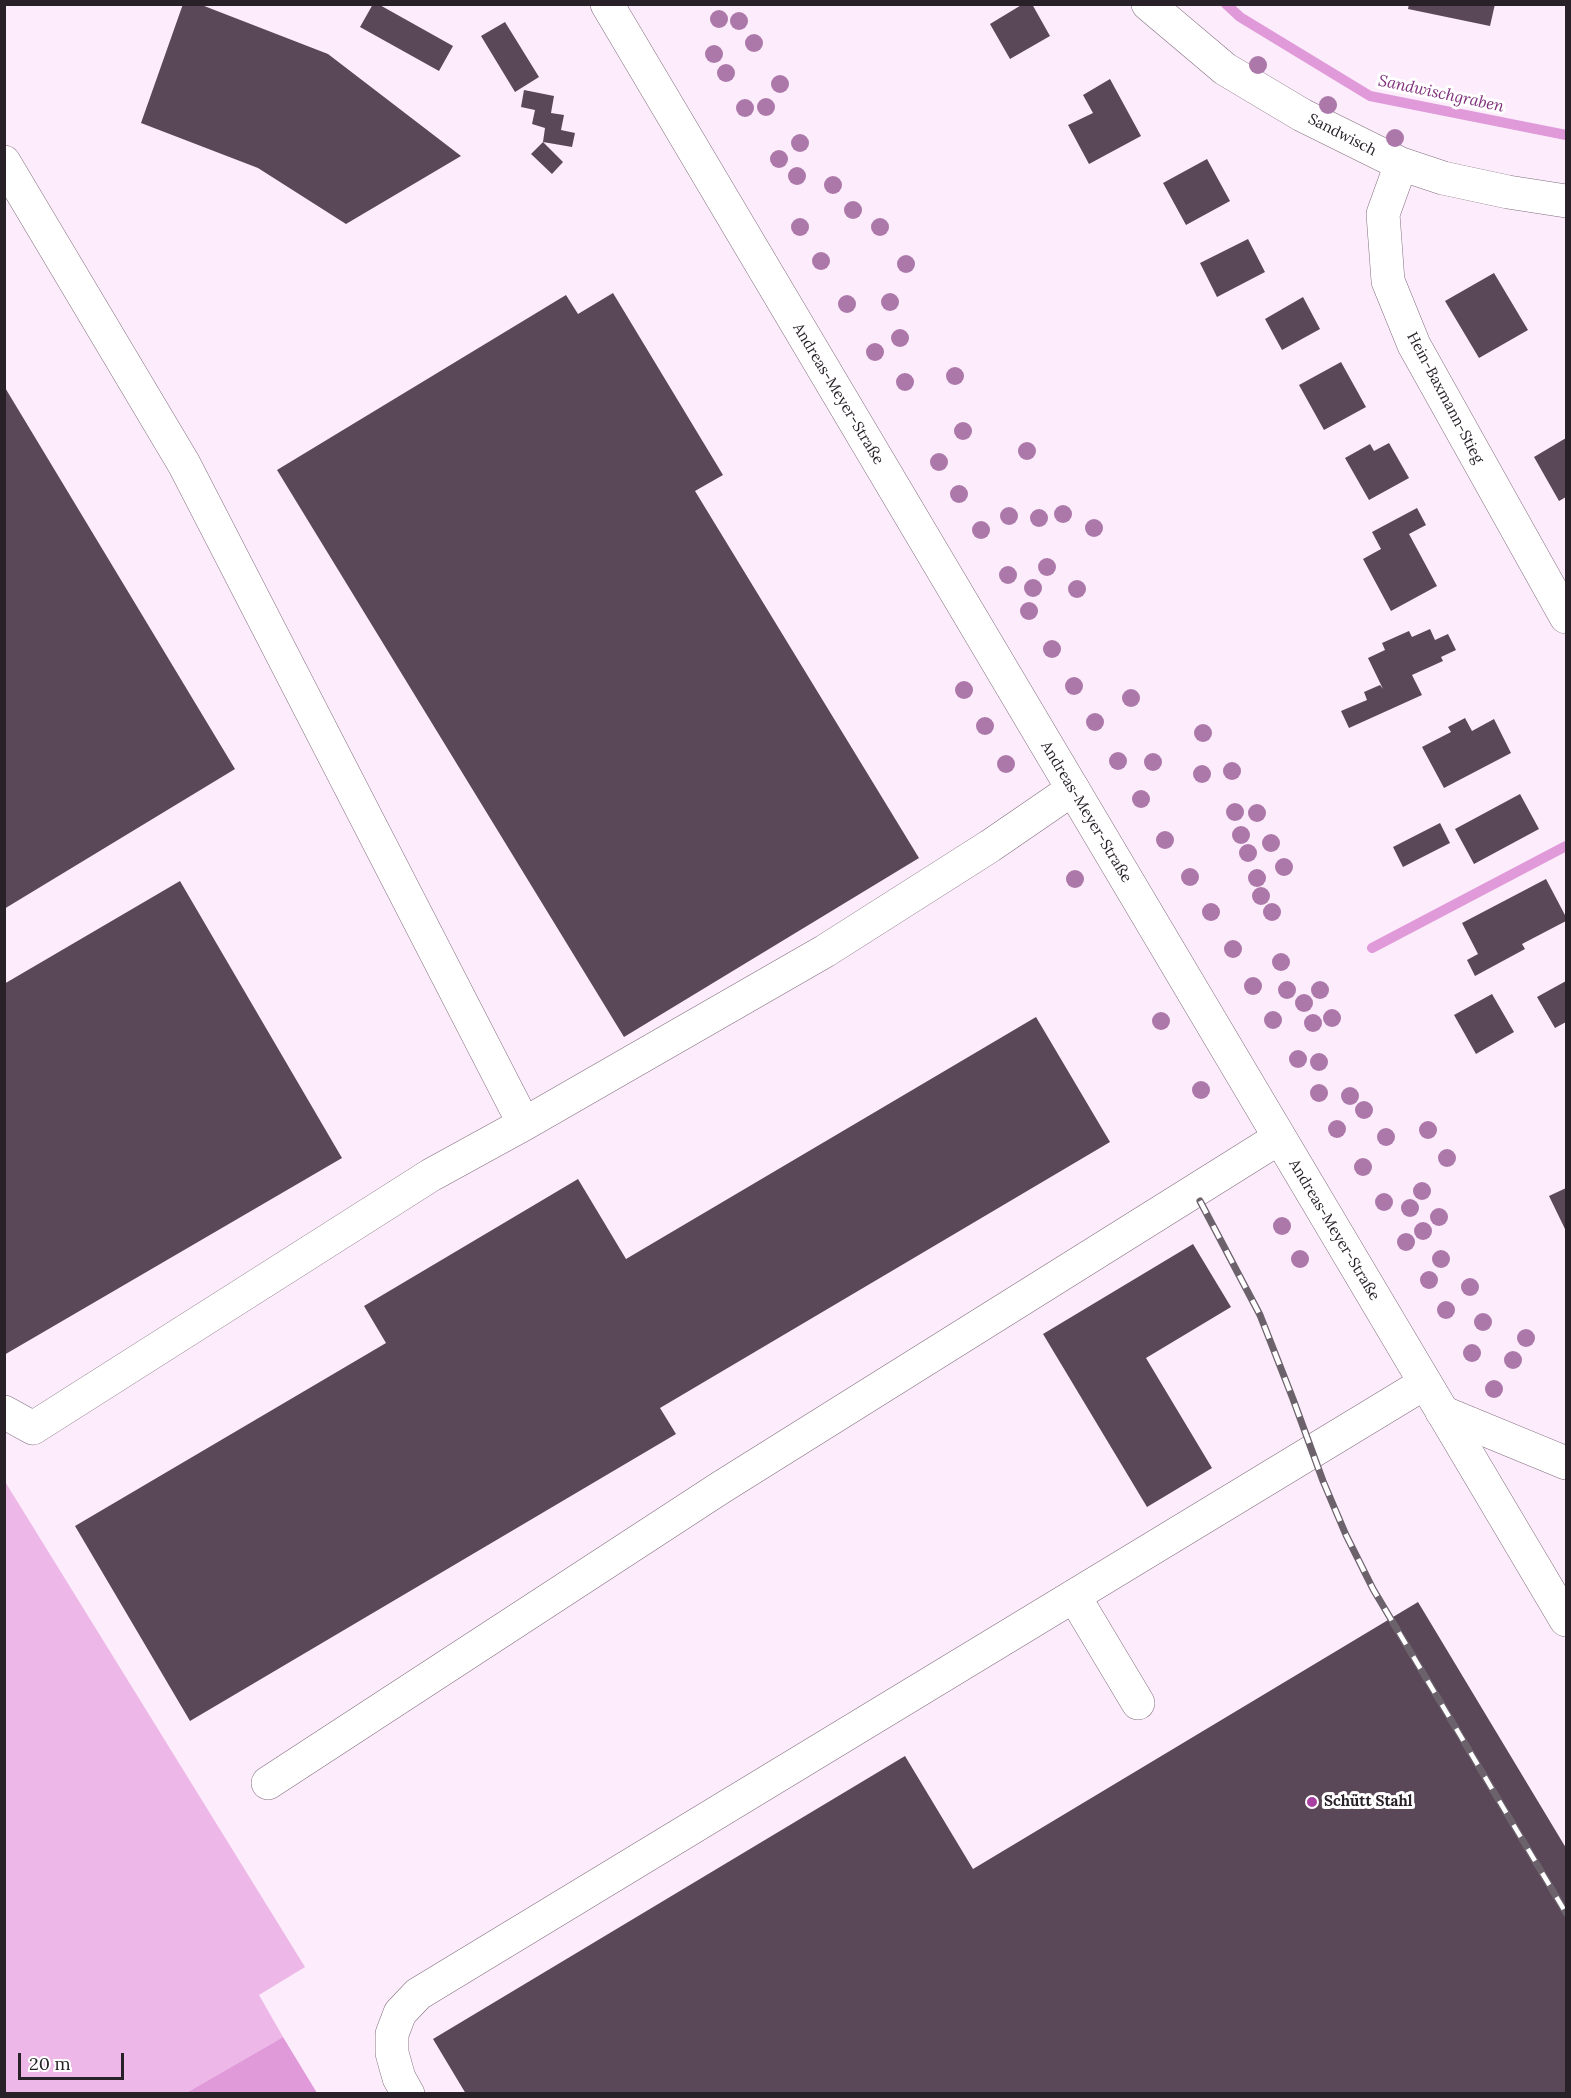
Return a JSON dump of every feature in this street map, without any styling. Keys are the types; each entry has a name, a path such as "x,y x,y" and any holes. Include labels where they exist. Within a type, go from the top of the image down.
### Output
{"main road":[{"name":"Andreas-Meyer-Straße","path":"607,4 1566,1620"},
{"name":"Sandwisch","path":"1148,4 1225,69 1302,114 1401,164 1443,178 1508,192 1566,201"},
{"path":"4,162 184,464 524,1124"},
{"name":"Hein-Baxmann-Stieg","path":"1401,164 1383,214 1388,281 1414,345 1566,617"},
{"path":"4,1412 33,1428 431,1175 825,951 990,846 1072,789"},
{"path":"268,1783 720,1488 1279,1138"},
{"path":"408,2094 399,2078 392,2053 392,2034 400,2013 418,1994 1425,1383"},
{"path":"1442,1412 1566,1463"},
{"path":"1074,1596 1138,1703"}],"shaded area":[{"path":"4,1480 305,1967 259,1995 283,2037 186,2093 5,2093"},
{"path":"283,2037 317,2093 186,2093"}],"building":[{"path":"183,4 199,4 328,54 461,156 346,224 258,168 141,123"},
{"path":"373,4 378,4 453,46 439,71 360,27"},
{"path":"1023,4 1032,4 1050,36 1010,59 990,24"},
{"path":"1409,4 1495,4 1490,26 1408,9"},
{"path":"505,22 539,77 515,92 481,36"},
{"path":"1110,79 1141,136 1089,164 1068,125 1093,113 1083,95"},
{"path":"524,90 554,96 551,113 564,115 561,130 575,133 572,147 543,142 545,128 532,124 535,110 521,107"},
{"path":"543,142 563,162 552,174 531,154"},
{"path":"1207,159 1230,201 1186,225 1163,183"},
{"path":"1248,239 1265,272 1217,297 1200,263"},
{"path":"1494,273 1528,330 1479,358 1445,301"},
{"path":"613,293 723,475 695,491 919,858 624,1037 277,470 566,295 578,314"},
{"path":"1303,297 1320,329 1282,350 1265,319"},
{"path":"1341,362 1366,407 1324,430 1299,385"},
{"path":"4,386 235,769 4,909"},
{"path":"1566,438 1566,497 1559,501 1534,457"},
{"path":"1389,443 1409,478 1369,500 1345,458 1370,444 1374,451"},
{"path":"1417,508 1426,525 1409,534 1437,586 1391,611 1363,559 1381,549 1372,532"},
{"path":"1430,629 1435,640 1448,634 1456,650 1441,657 1443,661 1412,675 1422,695 1349,728 1341,711 1367,700 1364,692 1380,685 1383,689 1368,658 1385,650 1382,643 1409,631 1412,637"},
{"path":"1465,718 1472,731 1494,719 1511,753 1444,788 1422,747 1451,732 1448,727"},
{"path":"1520,794 1539,829 1474,864 1455,829"},
{"path":"1440,823 1450,843 1403,867 1393,847"},
{"path":"1546,879 1566,921 1522,944 1525,949 1475,976 1467,960 1478,954 1462,923"},
{"path":"180,881 342,1158 4,1355 4,984"},
{"path":"1566,981 1566,1022 1555,1028 1537,997"},
{"path":"1492,994 1514,1032 1476,1054 1454,1015"},
{"path":"1036,1017 1110,1142 660,1408 676,1434 190,1721 75,1526 386,1343 364,1306 578,1179 626,1259"},
{"path":"1566,1188 1566,1228 1565,1229 1549,1196"},
{"path":"1193,1244 1231,1307 1146,1358 1212,1468 1147,1507 1043,1334"},
{"name":"Schütt Stahl","path":"1418,1602 1566,1848 1566,2094 466,2094 433,2039 905,1756 973,1869"}],"waterway":[{"name":"Sandwischgraben","path":"1226,4 1240,17 1370,96 1566,135"},
{"path":"1372,948 1566,846"}],"railway":[{"path":"1200,1201 1260,1315 1323,1481 1346,1535 1373,1589 1566,1913"}],"place":[{"name":"Schütt Stahl","path":"1312,1802"}]}
